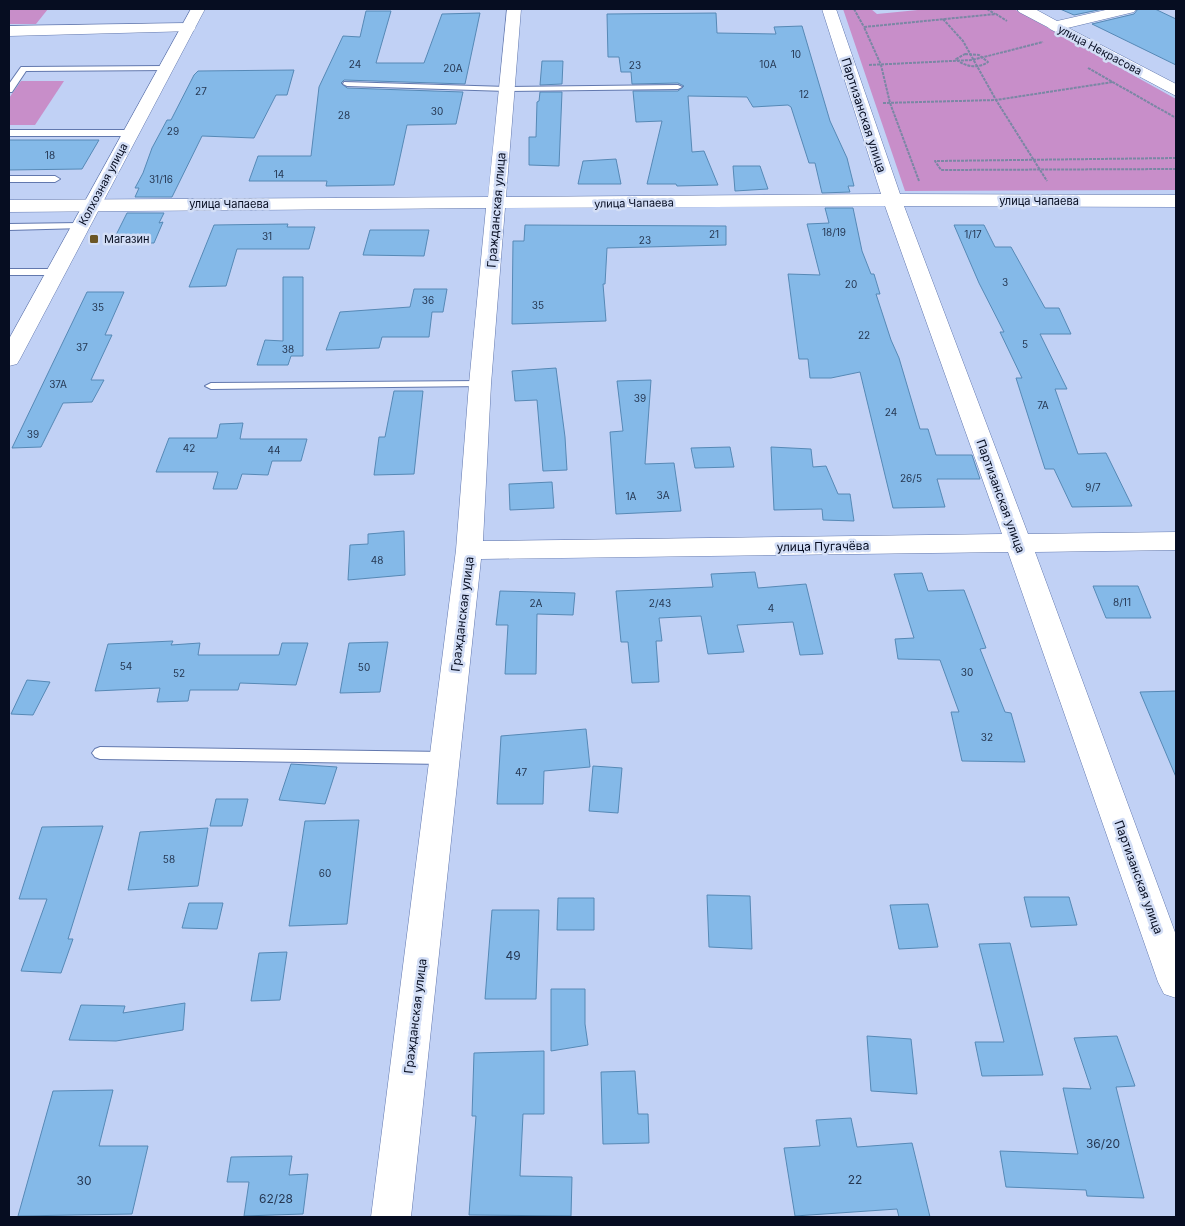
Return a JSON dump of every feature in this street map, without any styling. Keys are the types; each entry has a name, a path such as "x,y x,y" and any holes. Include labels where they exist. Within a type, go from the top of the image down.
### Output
{"street":[{"name":"Колхозная улица","path":"9,359 198,9"},
{"name":"Гражданская улица","path":"391,1217 469,550 480,384 514,9"},
{"name":"Партизанская улица","path":"830,9 892,200 1019,545 1176,982"},
{"name":"улица Некрасова","path":"1024,9 1176,92"},
{"path":"1055,26 1129,9"},
{"path":"9,31 188,28"},
{"name":"улица Чапаева","path":"9,206 892,200 1176,201"},
{"name":"улица Пугачёва","path":"469,550 1019,545 1176,541"}],"lane":[{"path":"9,90 24,68 166,68"},
{"path":"347,84 507,89 678,87"},
{"path":"9,133 131,133"},
{"path":"9,179 55,179"},
{"path":"9,227 80,226"},
{"path":"9,272 56,272"},
{"path":"211,386 480,384"},
{"path":"100,753 445,758"}],"path":[{"path":"854,9 881,65 890,103 920,181"},
{"path":"987,9 1012,24"},
{"path":"864,27 996,14"},
{"path":"943,19 963,41 972,60 1047,182"},
{"path":"881,65 957,62 985,58 1043,42 1035,37"},
{"path":"957,62 958,56 970,53 985,58"},
{"path":"957,62 977,67 987,64 985,58"},
{"path":"1082,64 1176,118"},
{"path":"890,103 996,100 1120,80"},
{"path":"1176,158 935,161 941,170 1176,169"}],"shaded area":[{"path":"9,9 48,9 36,24 9,24"},
{"path":"843,9 871,9 877,14 928,9 1014,9 1176,99 1176,190 905,191"},
{"path":"21,81 64,81 35,125 9,125 9,98"}],"building":[{"path":"1060,9 1103,9 1074,15"},
{"path":"1138,9 1155,9 1176,19 1176,65 1092,24 1134,14"},
{"path":"366,11 391,11 376,63 424,63 442,14 480,13 465,84 344,80 341,83 347,88 463,92 456,124 407,125 394,185 326,186 327,181 249,181 258,156 311,156 319,87 343,36 360,37"},
{"path":"716,13 717,33 776,34 774,27 802,26 830,121 847,158 854,186 848,186 850,192 822,193 815,163 809,163 791,107 788,105 753,107 747,97 688,96 692,152 704,151 718,185 677,186 676,184 647,184 662,121 636,122 633,91 678,91 684,86 678,83 632,84 631,72 621,72 619,57 608,57 607,14"},
{"path":"542,61 563,61 562,84 540,85"},
{"path":"294,70 287,95 276,95 254,138 202,136 172,197 135,197 139,188 135,188 152,148 167,120 171,120 194,75 198,71"},
{"path":"540,92 562,92 559,166 529,165 529,137 536,137 537,102 539,101"},
{"path":"9,140 99,140 82,169 9,170"},
{"path":"616,159 621,184 578,184 583,161"},
{"path":"733,166 760,166 768,189 735,191"},
{"path":"825,208 853,208 862,251 871,274 874,274 880,294 876,294 899,358 920,429 928,429 936,455 972,455 980,479 937,479 945,507 893,508 860,372 831,378 810,378 808,359 799,359 788,274 820,275 807,224 829,223"},
{"path":"127,213 164,213 159,223 163,222 154,243 112,243"},
{"path":"288,224 287,227 315,227 309,249 237,249 226,286 189,287 214,225"},
{"path":"525,225 726,226 726,245 607,248 605,284 603,284 606,321 512,324 513,241 524,241"},
{"path":"954,225 984,225 995,247 1011,247 1045,308 1059,308 1071,334 1040,334 1067,389 1055,389 1078,454 1106,453 1132,506 1072,507 1054,469 1045,469 1016,378 1022,378 1000,332 1004,332 979,283"},
{"path":"370,230 429,230 424,256 363,255"},
{"path":"283,277 303,277 303,356 291,356 288,365 257,365 265,340 283,341"},
{"path":"414,289 447,289 443,312 432,312 429,337 382,337 379,348 326,350 340,312 410,307"},
{"path":"87,292 124,292 105,335 112,335 91,380 104,380 92,402 63,403 41,447 12,448"},
{"path":"556,368 565,437 567,470 543,471 537,400 515,401 512,371"},
{"path":"651,380 645,464 674,463 681,511 616,514 610,432 623,431 617,381"},
{"path":"394,391 423,391 414,474 374,475 379,437 385,437"},
{"path":"243,423 240,439 307,439 301,461 272,461 268,475 242,474 237,489 213,489 218,472 156,472 169,438 217,438 220,424"},
{"path":"730,447 734,467 695,468 691,448"},
{"path":"771,447 811,449 813,467 826,466 838,494 850,494 854,521 823,520 822,509 774,510"},
{"path":"552,482 554,508 510,510 509,484"},
{"path":"404,531 405,575 348,580 350,545 368,544 368,534"},
{"path":"755,572 758,588 806,584 823,654 800,655 793,622 737,625 744,652 708,654 701,616 659,618 662,641 656,641 659,682 632,683 628,642 621,642 616,591 713,587 711,574"},
{"path":"922,573 928,591 964,590 986,648 980,649 1005,712 1011,713 1025,762 962,761 951,712 959,712 940,660 898,659 895,639 914,638 894,574"},
{"path":"1093,586 1138,586 1151,618 1106,618"},
{"path":"500,591 575,593 573,615 537,614 536,674 505,674 508,625 496,625"},
{"path":"173,641 171,645 200,643 198,655 279,655 282,643 308,643 296,685 240,683 238,690 190,690 188,701 157,702 160,688 95,691 108,644"},
{"path":"388,642 380,692 340,693 349,643"},
{"path":"27,680 50,682 33,715 11,714"},
{"path":"1176,691 1176,777 1140,692"},
{"path":"586,729 590,767 544,771 543,804 497,804 501,736"},
{"path":"291,764 337,767 325,804 279,800"},
{"path":"593,766 622,768 618,813 589,811"},
{"path":"216,799 248,799 242,826 210,826"},
{"path":"359,820 347,924 289,926 305,821"},
{"path":"103,826 68,939 73,939 61,973 21,971 47,899 19,899 42,827"},
{"path":"208,828 198,886 128,890 140,832"},
{"path":"707,895 750,896 752,949 709,947"},
{"path":"1024,897 1069,897 1077,925 1031,927"},
{"path":"558,898 594,898 594,930 557,930"},
{"path":"189,903 223,903 217,929 182,928"},
{"path":"928,904 938,947 899,949 890,905"},
{"path":"492,910 539,910 536,999 485,999"},
{"path":"1010,943 1043,1075 982,1076 975,1042 1004,1042 979,944"},
{"path":"287,952 280,1000 251,1001 259,953"},
{"path":"551,989 585,989 585,1024 588,1045 551,1051"},
{"path":"185,1003 183,1030 116,1041 69,1040 81,1005 125,1006 123,1013"},
{"path":"867,1036 911,1039 917,1094 871,1091"},
{"path":"1117,1036 1135,1086 1116,1087 1144,1198 1087,1196 1086,1190 1006,1187 1000,1151 1078,1154 1063,1088 1091,1089 1074,1038"},
{"path":"544,1051 544,1114 523,1114 520,1176 572,1177 571,1216 469,1215 476,1116 472,1116 474,1053"},
{"path":"635,1071 638,1114 648,1114 649,1143 603,1144 601,1072"},
{"path":"113,1090 99,1146 148,1146 132,1214 18,1216 53,1091"},
{"path":"851,1118 857,1147 912,1143 930,1217 899,1217 897,1209 795,1216 784,1148 820,1146 816,1120"},
{"path":"292,1156 289,1175 308,1174 303,1214 244,1216 249,1182 227,1182 231,1157"}],"place":[{"name":"Магазин","path":"94,239"}]}
